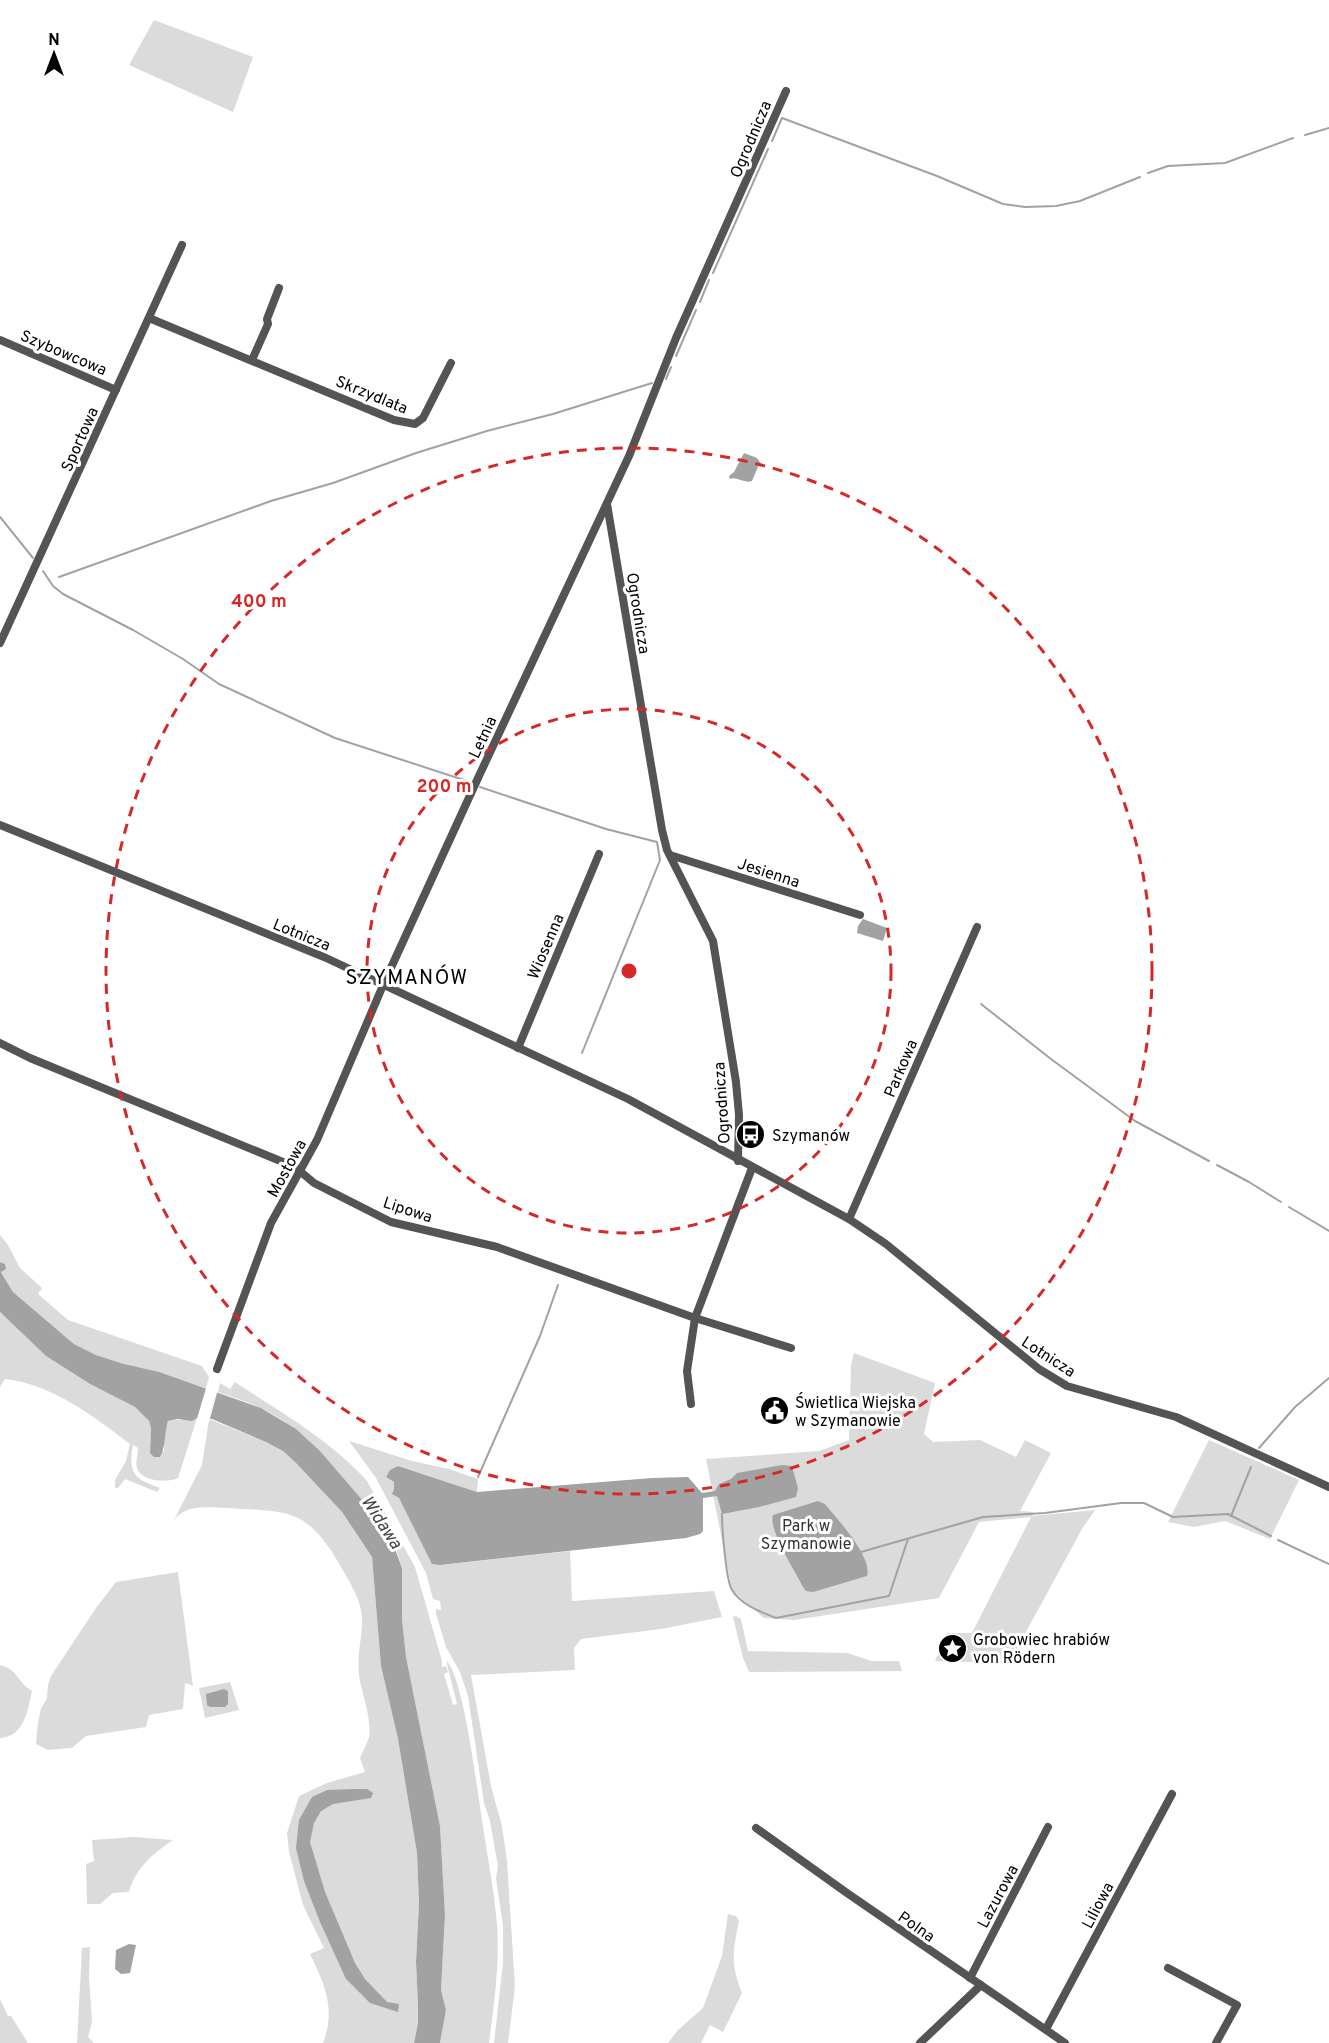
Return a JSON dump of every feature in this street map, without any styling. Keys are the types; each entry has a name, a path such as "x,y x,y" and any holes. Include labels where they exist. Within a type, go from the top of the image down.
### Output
{"street":[{"name":"Ogrodnicza","path":"738,1161 739,1115 736,1082 713,941 670,855 658,810 607,504 652,401 676,338 786,91"},
{"name":"Sportowa","path":"0,643 182,245"},
{"path":"252,360 268,324 267,319 279,288"},
{"name":"Skrzydlata","path":"149,318 394,420 415,424 423,418 451,363"},
{"name":"Szybowcowa","path":"0,340 116,390"},
{"name":"Letnia","path":"384,983 487,757 607,504"},
{"name":"Lotnicza","path":"0,825 384,983 628,1099 749,1167 849,1219 886,1244 1031,1363 1067,1386 1176,1417 1329,1487"},
{"name":"Wiosenna","path":"518,1048 598,854"},
{"name":"Jesienna","path":"670,855 860,915"},
{"name":"Parkowa","path":"849,1219 977,927"},
{"name":"Mostowa","path":"217,1368 271,1223 317,1140 384,983"},
{"name":"Lipowa","path":"0,1043 30,1058 296,1167 315,1183 391,1222 497,1247 696,1318 791,1348"},
{"path":"691,1404 687,1371 696,1318 749,1167"},
{"name":"Liliowa","path":"1046,2030 1172,1794"},
{"name":"Lazurowa","path":"970,1978 1048,1827"},
{"name":"Polna","path":"756,1828 1065,2043"},
{"path":"1168,1968 1237,2005 1216,2043"},
{"path":"920,2043 981,1985"}],"green space":[{"path":"154,20 253,57 233,112 129,65"},
{"path":"0,1235 20,1268 42,1288 38,1294 68,1320 202,1366 209,1377 206,1388 96,1355 74,1344 13,1292 1,1271 5,1264 0,1262"},
{"path":"0,1312 46,1356 90,1384 135,1407 149,1421 150,1452 164,1451 164,1434 168,1421 197,1418 178,1478 162,1481 144,1476 136,1466 138,1448 133,1445 131,1462 135,1474 160,1488 157,1492 125,1479 118,1488 115,1488 115,1480 126,1461 130,1444 87,1412 55,1394 39,1387 5,1379 0,1387"},
{"name":"Park w Szymanowie","path":"854,1353 935,1383 924,1434 933,1442 980,1440 1016,1457 1025,1440 1051,1453 1020,1511 1033,1512 1032,1516 1095,1510 1082,1529 1009,1663 935,1661 947,1633 972,1633 1031,1517 979,1522 939,1598 794,1620 764,1618 732,1591 706,1459 819,1451 849,1440 851,1365"},
{"path":"235,1382 304,1427 353,1466 367,1481 415,1567 442,1667 446,1666 448,1672 444,1674 453,1705 457,1704 446,1660 459,1688 473,1761 498,1939 495,1998 489,2043 440,2043 446,2010 441,1990 445,1915 440,1826 406,1658 402,1619 402,1568 397,1551 373,1507 372,1498 364,1502 305,1438 261,1408 218,1392 220,1383 230,1389"},
{"path":"209,1419 283,1451 342,1512 372,1557 381,1666 398,1739 417,1853 418,2023 414,2043 323,2043 327,2031 329,2008 324,1987 310,1954 324,1948 303,1905 289,1852 287,1833 299,1796 327,1783 365,1772 360,1758 370,1729 358,1666 362,1625 361,1610 352,1586 328,1546 317,1532 294,1516 265,1510 204,1507 189,1509 177,1516 173,1522 202,1465"},
{"path":"1209,1440 1299,1480 1270,1539 1225,1521 1194,1527 1168,1522"},
{"path":"349,1441 478,1479 477,1492 398,1466 386,1477 394,1482 394,1495 399,1498 433,1564 570,1551 572,1601 714,1591 722,1617 661,1629 581,1639 574,1648 575,1670 471,1675 507,1861 515,1987 508,2043 494,2043 503,1963 503,1926 496,1878 498,1866 490,1821 484,1803 468,1696 460,1672 446,1647 436,1614 436,1609 441,1610 440,1601 433,1599 426,1573 376,1478"},
{"path":"178,1572 193,1686 185,1683 183,1709 149,1715 146,1727 86,1736 72,1748 48,1750 36,1744 41,1708 47,1699 51,1676 116,1582"},
{"path":"733,1617 741,1619 748,1651 847,1653 872,1661 899,1661 902,1671 749,1672 743,1658"},
{"path":"0,1665 11,1670 32,1691 20,1728 15,1733 0,1738"},
{"path":"230,1682 239,1710 205,1718 199,1688"},
{"path":"134,1837 173,1840 140,1869 129,1892 113,1893 100,1904 87,1904 86,1864 94,1861 92,1840"},
{"path":"728,1914 736,1916 739,1921 734,1965 742,1993 723,2032 710,2025 701,2043 668,2043 678,2030 703,2008 722,1956"},
{"path":"90,1947 92,2022 88,2037 94,2043 77,2043 82,1948"},
{"path":"0,1999 8,2016 11,2016 28,2043 0,2043"}],"water":[{"path":"744,453 757,458 760,462 752,481 730,479 729,476 734,472"},
{"path":"863,919 887,928 883,941 857,933 858,926"},
{"name":"Widawa","path":"0,1262 5,1264 6,1269 1,1272 13,1292 74,1344 96,1355 159,1372 261,1408 296,1429 320,1451 364,1502 372,1498 375,1502 373,1507 390,1535 402,1568 402,1619 406,1657 440,1826 445,1915 441,1990 446,2010 440,2043 414,2043 418,2023 417,1853 398,1739 381,1666 372,1557 342,1512 283,1451 266,1442 212,1419 197,1418 192,1421 178,1419 168,1421 162,1453 160,1457 154,1457 150,1453 149,1421 135,1407 90,1384 46,1356 0,1312"},
{"path":"782,1465 792,1466 798,1488 796,1497 722,1514 717,1496 703,1498 703,1531 700,1534 686,1538 440,1565 432,1564 399,1498 392,1494 394,1482 386,1477 390,1470 398,1466 477,1492 688,1477 702,1493 715,1491 719,1484 731,1479 737,1473"},
{"path":"818,1501 825,1504 860,1549 865,1559 867,1576 813,1592 806,1591 803,1587 778,1540 773,1515"},
{"path":"224,1689 228,1691 228,1704 225,1707 207,1705 206,1694"},
{"path":"367,1789 373,1793 371,1798 333,1804 321,1811 314,1823 310,1842 325,1892 355,1963 365,1979 387,2002 399,2004 398,2012 370,2003 346,1979 304,1881 296,1848 299,1820 312,1797 327,1790"},
{"path":"129,1944 136,1945 130,1973 121,1974 115,1969 116,1950"}],"pier":[{"path":"207,1385 218,1389 209,1422 196,1422"}],"waterway":[{"path":"772,141 782,118 937,176 1003,204 1025,207 1056,206 1080,201 1140,177"},
{"path":"1305,135 1329,128"},
{"path":"1148,173 1168,166 1225,163 1293,138"},
{"path":"713,273 768,149"},
{"path":"700,302 709,280"},
{"path":"676,356 696,310"},
{"path":"666,379 671,367"},
{"path":"59,577 271,501 333,483 416,453 652,383"},
{"path":"0,517 33,558"},
{"path":"43,571 53,586 63,594 133,630 183,659 219,684 335,738 467,781"},
{"path":"480,787 606,829 657,842 660,860 582,1053"},
{"path":"981,1004 1135,1121 1209,1161"},
{"path":"1217,1165 1281,1202"},
{"path":"1289,1207 1329,1231"},
{"path":"478,1477 540,1336 558,1285"},
{"path":"1259,1448 1295,1407 1329,1378"},
{"path":"1231,1516 1251,1467"},
{"path":"861,1552 983,1517 1045,1513 1121,1503 1144,1503 1173,1517 1228,1514 1271,1536"},
{"path":"722,1514 726,1566 732,1590 746,1604 776,1618 889,1596 908,1539"},
{"path":"1278,1540 1329,1564"}],"place":[{"name":"Szymanów","path":"751,1135"},
{"name":"Świetlica Wiejska w Szymanowie","path":"774,1411"},
{"name":"Grobowiec hrabiów von Rödern","path":"952,1648"}],"district":[{"name":"SZYMANÓW","path":"407,977"}]}
